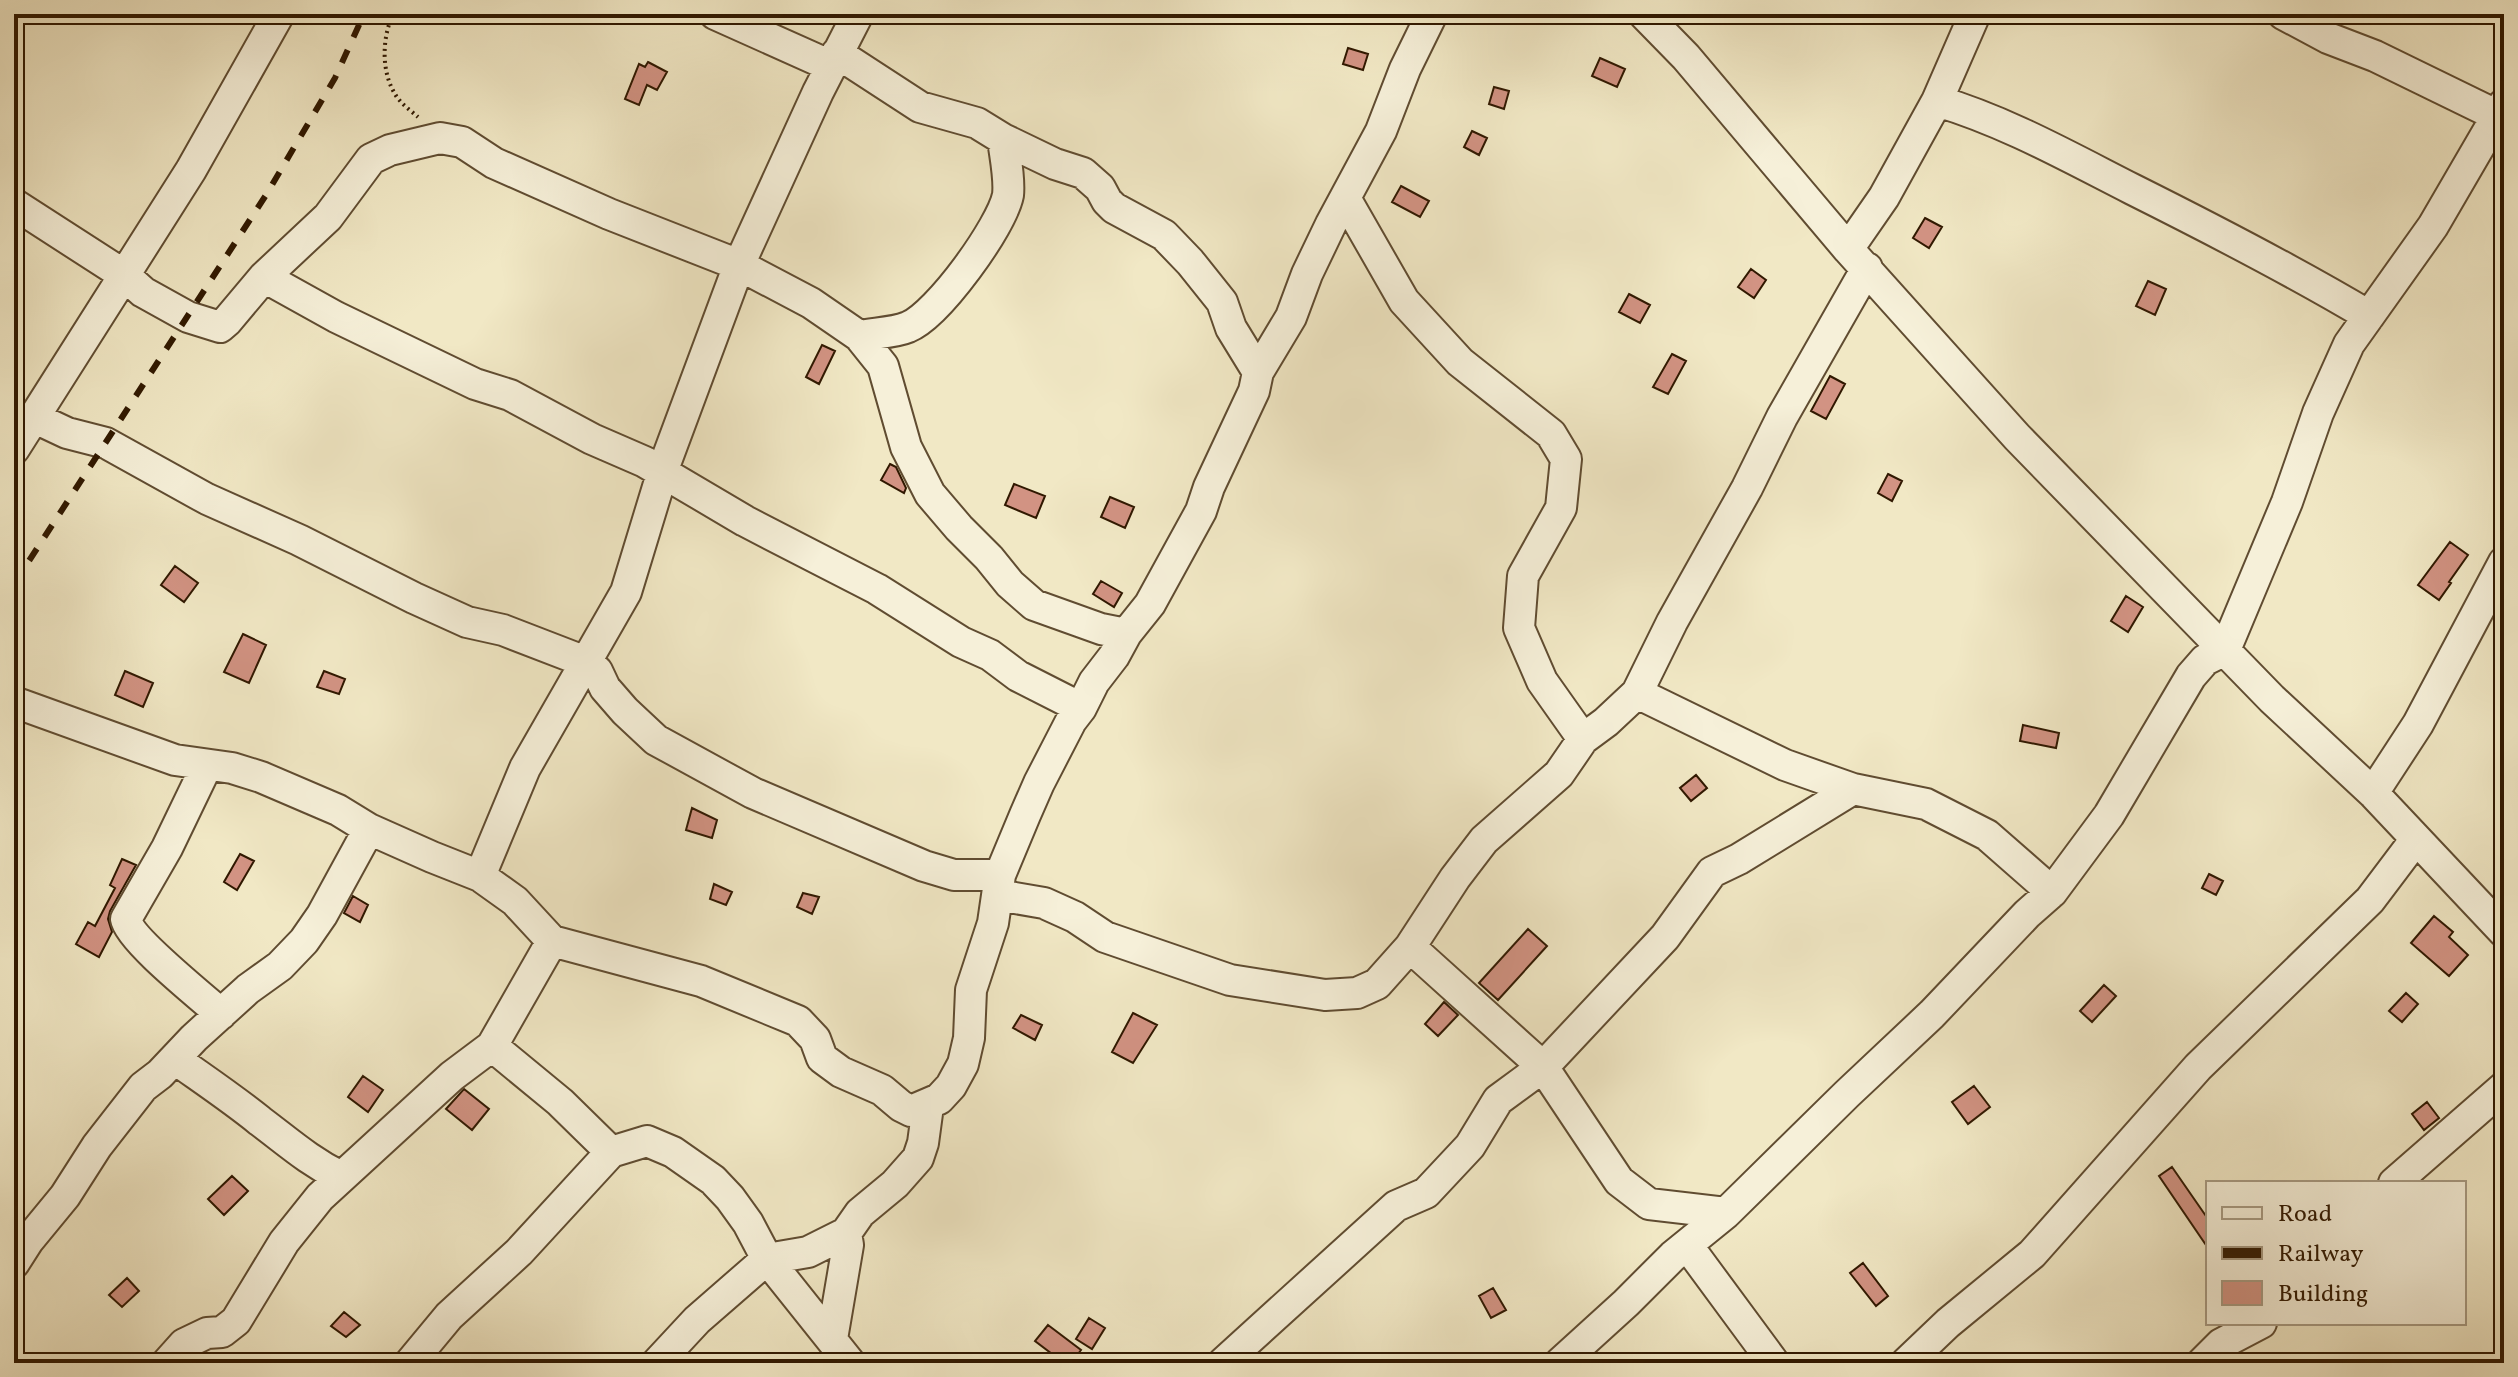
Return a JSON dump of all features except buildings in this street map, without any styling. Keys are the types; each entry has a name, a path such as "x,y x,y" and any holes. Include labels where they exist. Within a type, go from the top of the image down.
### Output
{"street":[{"path":"14,449 191,170 279,14"},
{"path":"715,14 834,59 920,107 977,123 1055,164 1083,173 1100,188 1114,208 1164,235 1222,302 1231,328 1258,372"},
{"path":"480,876 525,768 626,592 663,472 739,265 834,59 858,14"},
{"path":"14,702 175,760 232,768 261,777 338,810 369,829 480,876 515,901 552,941 701,981 769,1008 798,1021 815,1039 822,1058 841,1072 882,1090 911,1111 928,1106 951,1086 963,1064 969,1038 971,990 993,923 999,885 1039,783 1094,682 1150,604 1201,511 1254,391 1258,372 1291,317 1307,274 1381,131 1405,69 1432,14"},
{"path":"1644,14 1686,57 2017,437 2272,699 2373,793 2504,932"},
{"path":"33,417 67,433 106,443 207,499 467,622 503,630 586,662 597,671 605,688 625,711 656,740 753,793 924,866 999,885 1044,903 1075,917 1105,937 1230,980 1325,995 1357,993 1377,984 1410,947 1484,840 1559,774 1583,739 1637,693 1679,609 1747,488 1858,258 1884,197 1937,101 1975,14"},
{"path":"1560,1363 1687,1245 1726,1213 1932,1014 2052,892 2109,815 2191,676 2205,660 2225,650 2287,502 2318,413 2349,344 2433,226 2501,110 2328,38 2283,14"},
{"path":"1937,101 1959,107 2041,143 2314,282 2369,316"},
{"path":"14,204 124,275 143,292 188,317 220,327 264,277 328,217 371,159 390,150 440,138 462,142 494,163 609,214 739,265 811,303 859,336 883,366 906,447 930,494 959,528 1010,584 1034,605 1101,629 1126,634"},
{"path":"859,336 909,327 957,282 999,218 1008,193 1003,139"},
{"path":"1345,198 1404,301 1460,362 1551,434 1566,459 1561,508 1523,576 1519,628 1542,681 1583,739"},
{"path":"264,277 336,317 475,384 510,395 592,439 645,462 745,521 877,589 961,642 990,655 1018,676 1081,708"},
{"path":"2373,793 2418,724 2504,562"},
{"path":"1637,693 1785,765 1853,789 1926,804 1987,835 2052,892"},
{"path":"207,765 167,848 126,919 127,928 221,1014"},
{"path":"1223,1363 1396,1206 1426,1193 1470,1146 1498,1100 1543,1067 1665,937 1712,872 1739,859 1853,789"},
{"path":"14,1263 143,1087 304,941 322,915 369,829"},
{"path":"1906,1363 1948,1323 2032,1254 2198,1067 2370,900 2416,839"},
{"path":"167,1363 184,1344 207,1333 222,1332 236,1321 284,1242 320,1197 452,1076 492,1046 552,941"},
{"path":"1410,947 1543,1067 1619,1181 1649,1204 1726,1213"},
{"path":"492,1046 560,1102 611,1152"},
{"path":"175,1059 316,1165 341,1177"},
{"path":"2396,1181 2504,1087"},
{"path":"657,1363 697,1320 767,1259 808,1252 846,1233 860,1213 895,1184 918,1158 928,1106"},
{"path":"410,1363 449,1316 519,1252 611,1152 647,1141 673,1152 713,1180 748,1223 767,1259 841,1351"},
{"path":"841,1351 848,1245 846,1233"},
{"path":"1687,1245 1774,1363"},
{"path":"2202,1363 2221,1344 2257,1325"}],"path":[{"path":"393,14 386,29 385,72 396,96 440,138"}],"railway":[{"path":"14,584 266,195 335,78 364,14"}]}
